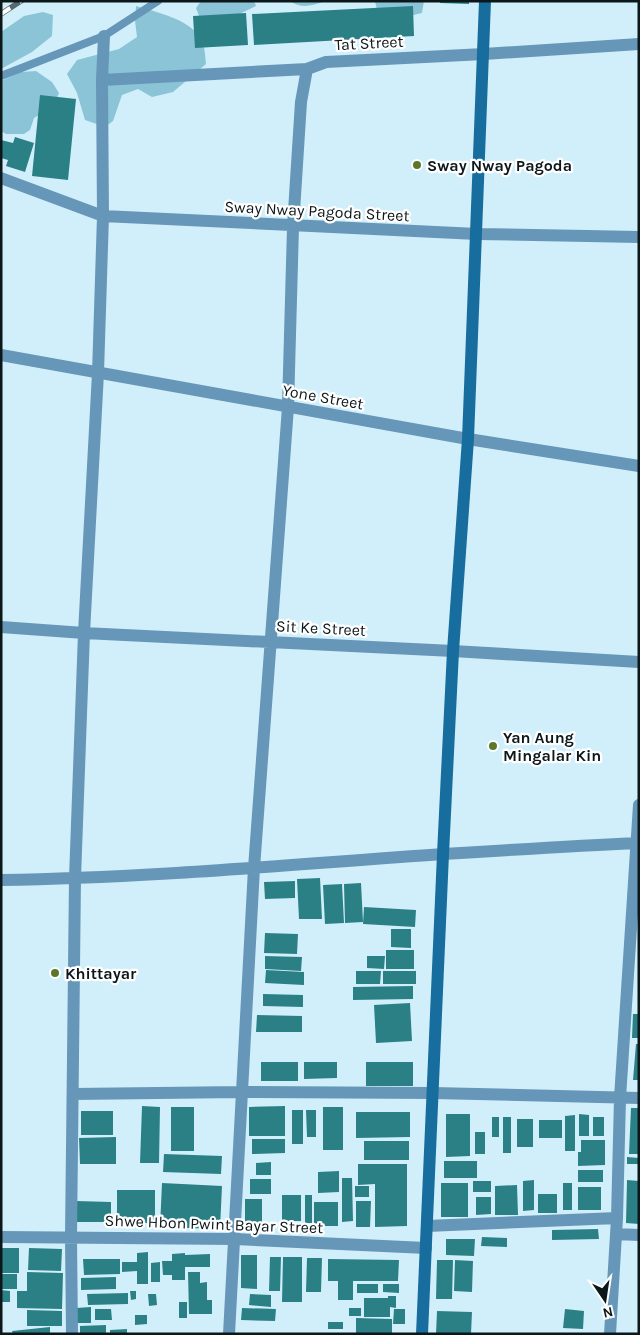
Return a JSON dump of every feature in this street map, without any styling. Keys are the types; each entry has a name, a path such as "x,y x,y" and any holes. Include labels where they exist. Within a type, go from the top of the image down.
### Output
{"street":[{"path":"422,1334 453,651 468,439 485,1"},
{"path":"72,1334 71,1237 75,878 84,633 98,373 103,216 102,80 104,36"},
{"name":"Tat Street","path":"102,80 307,69 326,62 639,44"},
{"path":"229,1334 254,868 288,407 293,226 301,102 307,69"},
{"name":"Sway Nway Pagoda Street","path":"1,178 103,216 477,234 639,237"},
{"name":"Yone Street","path":"1,355 468,439 639,466"},
{"name":"Sit Ke Street","path":"1,627 639,662"},
{"path":"610,1334 616,1234 620,1098 634,945 639,805"},
{"path":"1,880 75,878 254,868 443,854 638,843"},
{"path":"73,1094 242,1092 432,1093 639,1098"},
{"path":"427,1226 616,1218"},
{"path":"616,1234 639,1235"},
{"name":"Shwe Hbon Pwint Bayar Street","path":"1,1237 235,1239 426,1248"}],"lane":[{"path":"1,76 104,36 158,1"}],"shaded area":[{"path":"201,1 254,1 256,6 233,17 202,24 196,8"},
{"path":"290,1 325,1 307,6 294,4"},
{"path":"375,1 424,1 422,13 405,17 377,10"},
{"path":"136,6 171,17 188,25 200,37 203,43 206,64 173,92 152,97 138,89 122,95 113,121 105,127 85,120 77,93 67,74 77,60 119,49 137,37"},
{"path":"43,12 53,15 52,36 32,52 1,69 1,32 24,16"},
{"path":"36,71 52,82 59,93 53,107 34,118 30,130 24,134 6,134 1,131 1,81 21,72"}],"building":[{"path":"440,1 469,1 469,4 440,3"},
{"path":"413,6 414,36 254,45 252,14"},
{"path":"246,13 248,45 195,48 193,16"},
{"path":"40,95 76,99 68,180 32,176"},
{"path":"15,137 34,143 25,172 6,166 8,160 1,158 1,140 13,143"},
{"path":"320,878 322,919 299,919 297,879"},
{"path":"295,881 295,898 265,899 264,882"},
{"path":"361,883 363,922 345,923 344,884"},
{"path":"342,884 344,923 325,924 323,885"},
{"path":"364,907 416,910 415,927 363,924"},
{"path":"391,929 411,929 411,948 391,947"},
{"path":"265,933 298,934 297,954 264,953"},
{"path":"386,950 414,950 414,969 386,969"},
{"path":"265,956 302,957 301,971 265,969"},
{"path":"367,956 385,956 384,969 367,968"},
{"path":"266,970 304,972 304,985 265,983"},
{"path":"356,971 381,971 380,984 356,984"},
{"path":"383,971 416,971 416,984 383,984"},
{"path":"413,986 413,999 353,1000 353,987"},
{"path":"263,994 303,995 303,1007 263,1006"},
{"path":"410,1003 412,1041 376,1043 374,1005"},
{"path":"633,1014 639,1014 639,1038 632,1038"},
{"path":"257,1015 302,1016 302,1032 256,1032"},
{"path":"636,1044 639,1044 639,1080 633,1080"},
{"path":"261,1062 298,1062 298,1081 261,1081"},
{"path":"304,1062 337,1062 337,1078 304,1079"},
{"path":"366,1062 413,1062 413,1086 366,1086"},
{"path":"142,1106 160,1107 159,1163 140,1163"},
{"path":"285,1106 285,1136 249,1136 249,1107"},
{"path":"171,1107 194,1107 194,1151 171,1151"},
{"path":"323,1107 343,1107 343,1150 323,1150"},
{"path":"631,1108 639,1108 639,1154 629,1154"},
{"path":"292,1110 303,1110 303,1144 292,1144"},
{"path":"306,1110 316,1110 316,1137 307,1137"},
{"path":"81,1111 113,1111 113,1135 81,1135"},
{"path":"356,1112 410,1112 410,1137 356,1138"},
{"path":"446,1114 470,1114 470,1156 446,1157"},
{"path":"579,1114 589,1115 589,1136 579,1136"},
{"path":"575,1115 575,1151 565,1151 565,1116"},
{"path":"492,1117 499,1117 499,1137 492,1137"},
{"path":"503,1117 511,1117 511,1153 503,1153"},
{"path":"593,1117 604,1117 604,1136 593,1136"},
{"path":"517,1119 533,1119 533,1147 517,1147"},
{"path":"539,1120 562,1120 562,1138 539,1138"},
{"path":"475,1132 485,1132 485,1154 475,1154"},
{"path":"116,1137 116,1164 80,1164 79,1138"},
{"path":"252,1139 285,1139 285,1153 252,1154"},
{"path":"581,1140 605,1140 605,1165 578,1166 578,1152 581,1152"},
{"path":"364,1141 409,1141 409,1160 364,1160"},
{"path":"164,1154 222,1156 221,1174 163,1172"},
{"path":"627,1157 639,1158 639,1164 627,1164"},
{"path":"444,1161 477,1161 477,1178 444,1178"},
{"path":"271,1162 271,1175 256,1175 256,1163"},
{"path":"358,1164 407,1164 407,1226 375,1227 375,1184 358,1185"},
{"path":"578,1170 603,1170 603,1182 578,1182"},
{"path":"339,1171 339,1192 318,1193 318,1172"},
{"path":"342,1178 352,1178 353,1221 342,1222"},
{"path":"250,1179 271,1179 271,1194 250,1194"},
{"path":"534,1180 534,1210 523,1211 523,1181"},
{"path":"627,1180 639,1181 639,1224 626,1223"},
{"path":"473,1181 491,1181 491,1192 473,1192"},
{"path":"162,1183 222,1186 220,1229 160,1227"},
{"path":"441,1183 468,1183 468,1217 441,1217"},
{"path":"563,1183 572,1183 572,1210 563,1210"},
{"path":"517,1185 518,1215 495,1215 495,1186"},
{"path":"355,1186 369,1186 369,1197 355,1197"},
{"path":"578,1187 601,1187 601,1210 578,1210"},
{"path":"117,1190 155,1190 155,1223 117,1223"},
{"path":"538,1194 557,1194 557,1213 538,1213"},
{"path":"282,1195 301,1195 301,1221 282,1221"},
{"path":"305,1195 312,1195 312,1223 305,1223"},
{"path":"476,1197 491,1197 491,1214 476,1215"},
{"path":"245,1199 262,1199 262,1223 245,1223"},
{"path":"76,1201 111,1202 111,1222 76,1222"},
{"path":"356,1201 371,1201 370,1227 356,1227"},
{"path":"314,1202 338,1202 338,1226 314,1226"},
{"path":"598,1229 599,1239 552,1240 552,1230"},
{"path":"482,1237 507,1238 507,1247 481,1246"},
{"path":"446,1239 475,1239 474,1256 446,1255"},
{"path":"1,1248 19,1248 19,1273 1,1273"},
{"path":"29,1248 62,1249 61,1271 28,1270"},
{"path":"148,1252 148,1284 137,1284 137,1271 122,1272 122,1262 137,1262 137,1253"},
{"path":"185,1253 185,1255 210,1254 210,1267 185,1267 185,1280 172,1280 172,1275 163,1275 162,1261 172,1261 172,1254"},
{"path":"241,1255 257,1255 257,1289 241,1288"},
{"path":"270,1257 281,1257 280,1291 269,1291"},
{"path":"283,1257 302,1257 302,1302 282,1302"},
{"path":"307,1258 322,1258 321,1292 306,1292"},
{"path":"83,1259 120,1259 120,1274 84,1275"},
{"path":"328,1259 399,1260 398,1281 353,1281 353,1300 338,1300 338,1281 328,1281"},
{"path":"437,1260 453,1260 452,1299 436,1299"},
{"path":"455,1260 473,1261 472,1292 454,1291"},
{"path":"160,1262 160,1282 151,1282 151,1263"},
{"path":"27,1272 63,1273 62,1309 17,1308 17,1291 27,1291"},
{"path":"188,1272 200,1272 200,1283 207,1282 207,1300 212,1300 212,1314 189,1314"},
{"path":"1,1274 17,1274 17,1289 1,1289"},
{"path":"116,1277 116,1289 81,1290 81,1278"},
{"path":"357,1284 378,1284 378,1293 357,1293"},
{"path":"383,1284 399,1284 399,1293 383,1292"},
{"path":"1,1290 10,1291 10,1302 1,1302"},
{"path":"130,1291 136,1291 136,1299 131,1300"},
{"path":"128,1293 128,1304 88,1305 87,1294"},
{"path":"148,1294 156,1294 157,1305 149,1306"},
{"path":"250,1294 271,1295 271,1307 249,1305"},
{"path":"388,1296 396,1296 396,1308 390,1307 390,1317 364,1317 364,1298 388,1298"},
{"path":"179,1302 187,1302 187,1318 179,1318"},
{"path":"91,1307 91,1323 77,1323 76,1308"},
{"path":"242,1308 276,1309 275,1321 241,1320"},
{"path":"349,1308 361,1308 361,1316 349,1316"},
{"path":"95,1309 111,1309 112,1320 95,1320"},
{"path":"394,1309 405,1309 405,1324 393,1324"},
{"path":"565,1309 584,1311 583,1329 563,1328"},
{"path":"27,1310 62,1311 62,1326 27,1326"},
{"path":"437,1311 472,1312 471,1334 436,1334"},
{"path":"135,1315 147,1315 147,1324 135,1325"},
{"path":"356,1318 392,1319 392,1333 356,1333"},
{"path":"328,1322 343,1322 343,1329 328,1329"},
{"path":"106,1325 106,1334 80,1334 80,1326"},
{"path":"50,1327 50,1334 13,1334 12,1331"},
{"path":"127,1329 127,1334 110,1334 110,1330"}],"railway":[{"path":"1,14 21,1"}],"place":[{"name":"Sway Nway Pagoda","path":"417,165"},
{"name":"Yan Aung Mingalar Kin","path":"493,746"},
{"name":"Khittayar","path":"55,973"}]}
